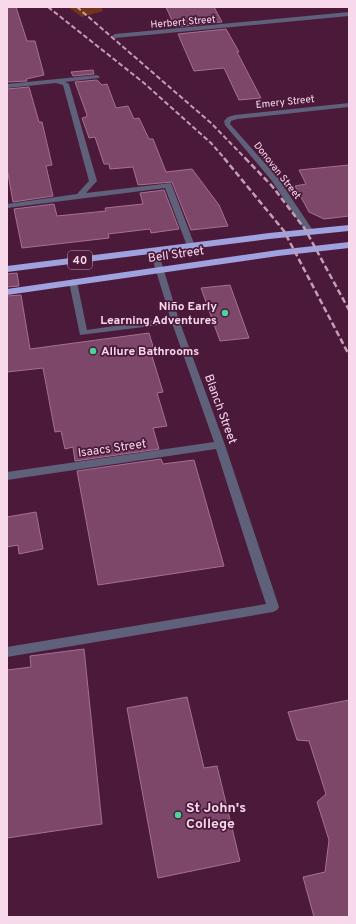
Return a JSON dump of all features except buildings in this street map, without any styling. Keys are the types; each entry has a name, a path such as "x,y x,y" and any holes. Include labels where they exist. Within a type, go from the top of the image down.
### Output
{"highway":[{"name":"Bell Street","path":"7,269 349,228"},
{"name":"Bell Street","path":"7,292 278,253 349,245"}],"street":[{"name":"Herbert Street","path":"115,36 349,14"},
{"path":"7,86 96,77"},
{"path":"56,81 66,84 93,181 79,196"},
{"name":"Emery Street","path":"227,124 230,118 238,116 349,105"},
{"name":"Donovan Street","path":"227,124 275,180 310,232"},
{"path":"7,206 168,185 191,246"},
{"name":"Blanch Street","path":"7,652 273,607 220,445 175,320 154,251"},
{"path":"73,282 83,333 175,320"},
{"name":"Isaacs Street","path":"7,476 220,445"}],"shaded area":[{"path":"68,7 101,7 103,11 82,17"}],"railway":[{"path":"48,7 144,83 211,143 225,159"},
{"path":"77,7 211,123 246,159"},
{"path":"224,158 284,231 349,355"},
{"path":"245,158 272,186 305,229 349,310"}],"place":[{"name":"Niño Early Learning Adventures","path":"225,313"},
{"name":"Allure Bathrooms","path":"93,351"},
{"name":"St John's College","path":"178,815"}]}
